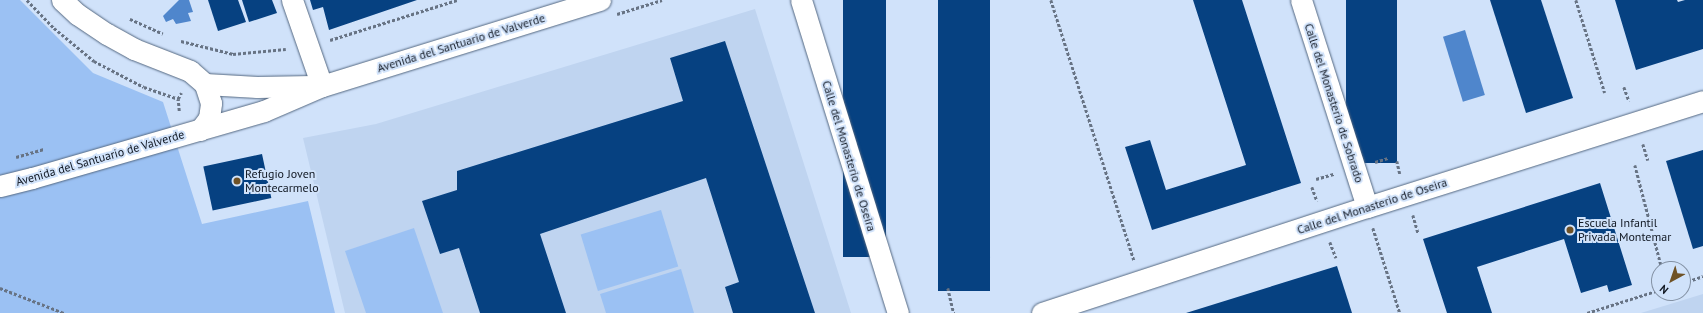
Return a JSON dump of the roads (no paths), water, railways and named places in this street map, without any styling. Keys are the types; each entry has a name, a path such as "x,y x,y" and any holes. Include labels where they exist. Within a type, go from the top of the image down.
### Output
{"street":[{"path":"62,0 78,14 134,50 190,71 205,84"},
{"path":"292,0 307,47 322,86"},
{"name":"Avenida del Santuario de Valverde","path":"0,186 264,111 322,86 600,0"},
{"name":"Calle del Monasterio de Oseira","path":"801,0 898,313"},
{"name":"Calle del Monasterio de Sobrado","path":"1301,0 1367,207"},
{"name":"Avenida del Santuario de Valverde","path":"200,130 210,118 211,103 205,84 257,87 322,86"},
{"name":"Calle del Monasterio de Oseira","path":"1042,313 1367,207 1703,101"}],"place":[{"name":"Refugio Joven Montecarmelo","path":"237,181"},
{"name":"Escuela Infantil Privada Montemar","path":"1570,230"}]}
